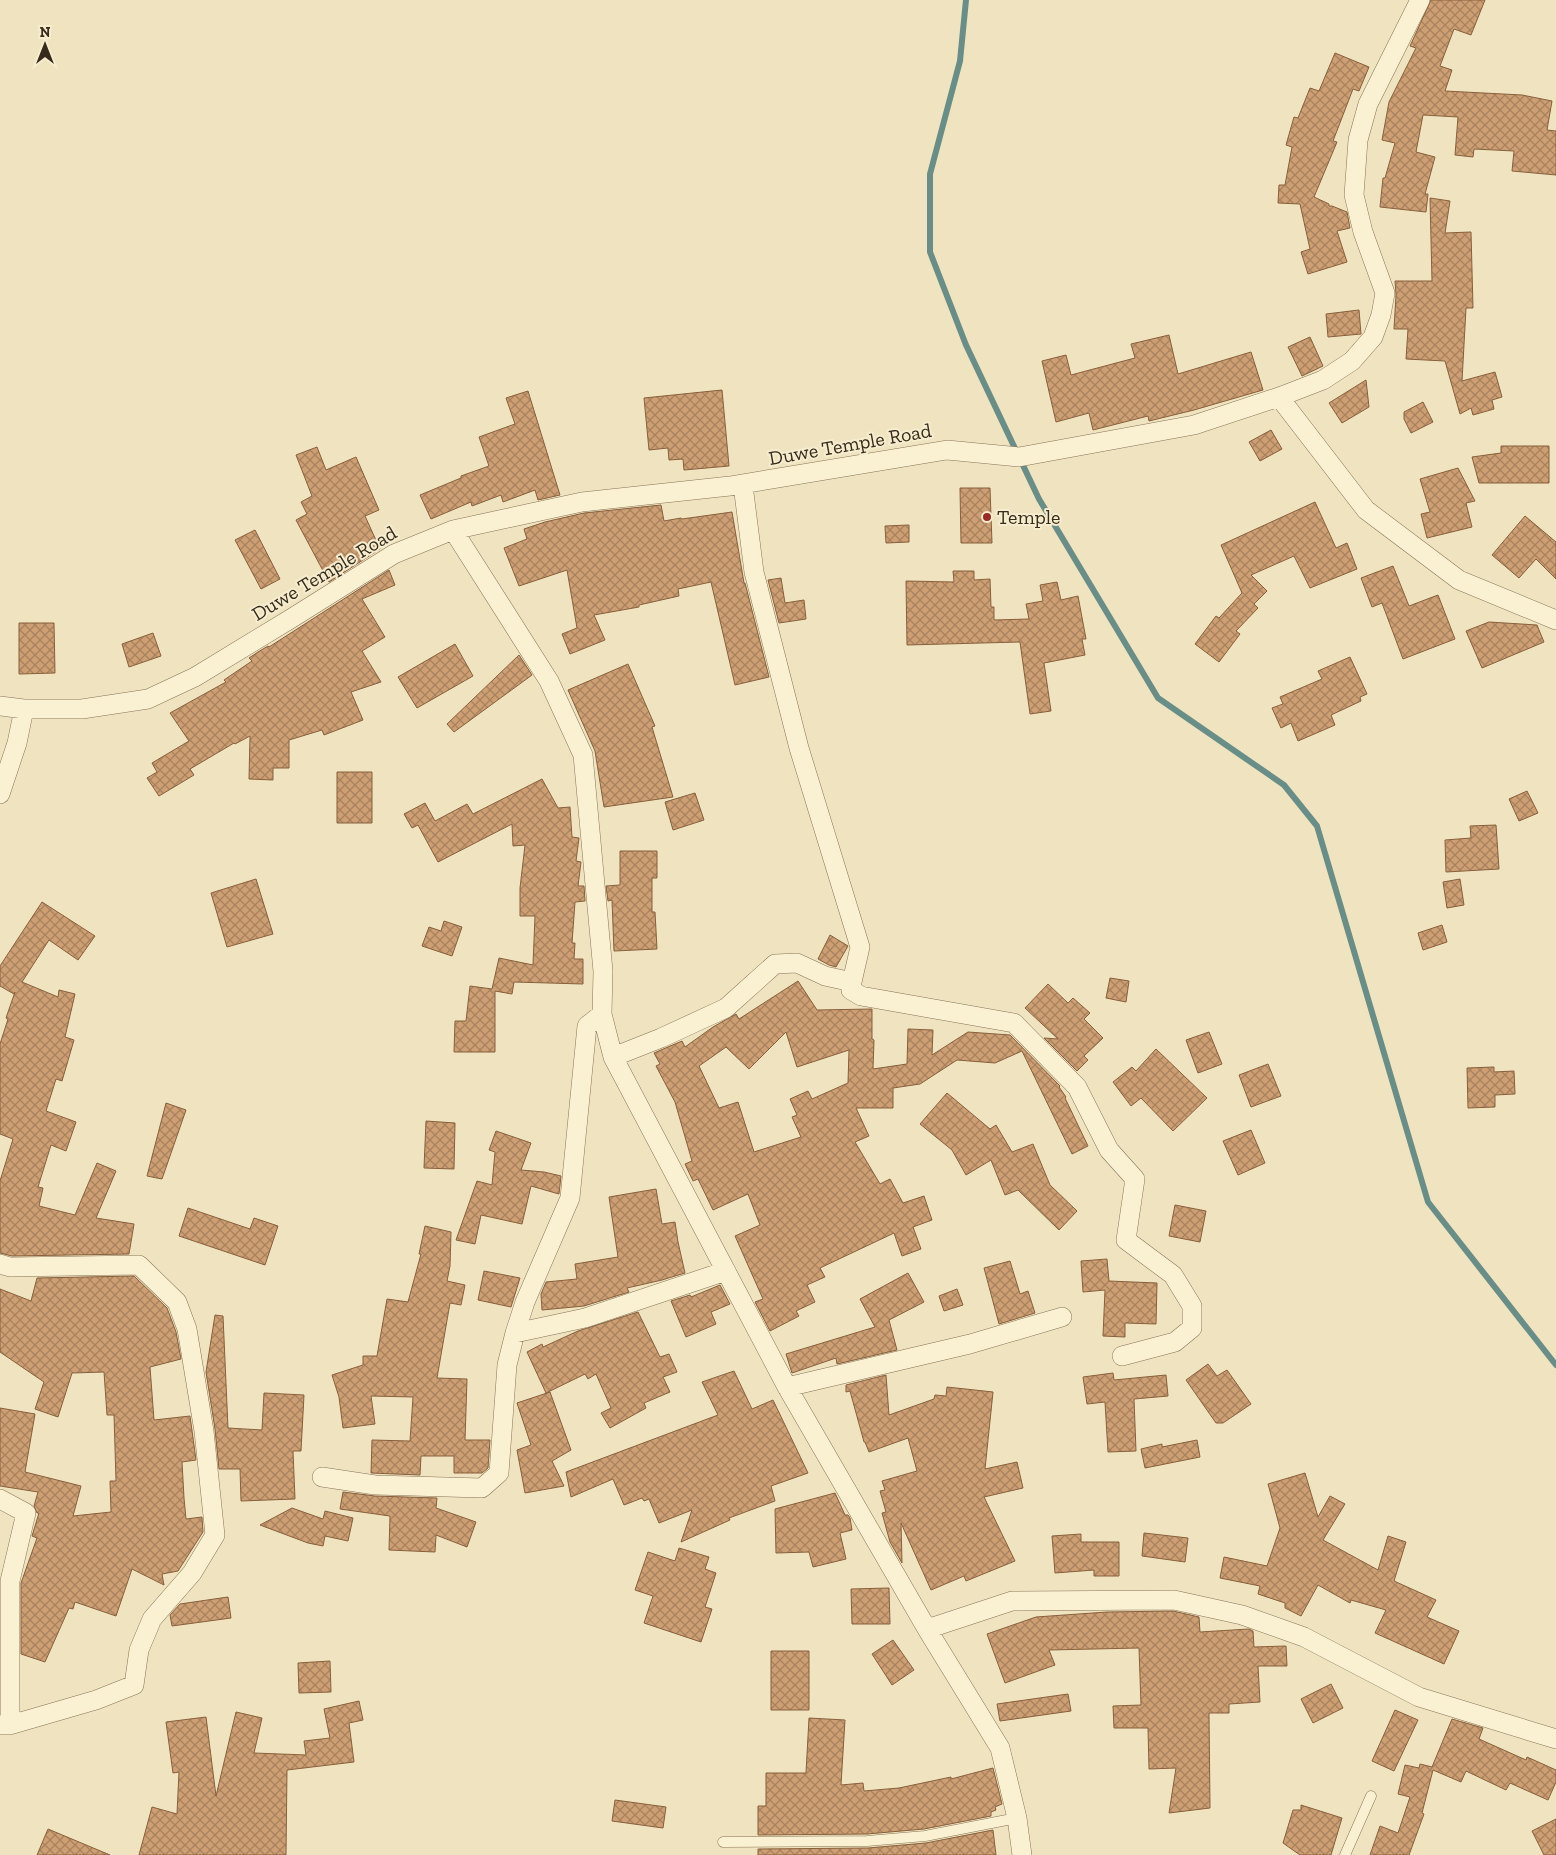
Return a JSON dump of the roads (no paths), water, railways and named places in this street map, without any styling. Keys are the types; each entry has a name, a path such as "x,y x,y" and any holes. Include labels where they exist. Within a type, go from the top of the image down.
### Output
{"street":[{"name":"Duwe Temple Road","path":"0,706 24,709 82,709 148,699 194,677 394,554 453,530 582,502 743,485 947,450 1019,458 1194,425 1280,397 1323,380 1352,361 1373,336 1381,315 1385,293 1363,232 1354,196 1358,140 1368,104 1420,0"},
{"path":"1280,397 1366,510 1459,580 1556,620"},
{"path":"743,485 754,572 799,748 860,947 851,990 861,996 1014,1023 1076,1087 1109,1150 1135,1179 1126,1240 1173,1275 1192,1306 1192,1328 1175,1342 1122,1356"},
{"path":"453,530 549,681 584,755 603,971 602,1014 613,1058 787,1387 927,1629 1000,1748 1017,1818 1022,1855"},
{"path":"0,794 17,743 24,709"},
{"path":"613,1058 726,1008 775,964 797,963 825,976 852,982"},
{"path":"322,1477 375,1485 482,1488 499,1473 507,1365 525,1302 570,1198 587,1026 602,1014"},
{"path":"0,1264 10,1267 139,1265 177,1302 187,1329 201,1412 215,1535 192,1573 152,1619 139,1650 134,1685 96,1700 5,1725 10,1582 26,1513 0,1499"},
{"path":"515,1333 585,1318 726,1271"},
{"path":"787,1387 970,1344 1062,1317"},
{"path":"927,1629 1012,1601 1174,1600 1242,1614 1295,1634 1419,1697 1556,1739"}],"lane":[{"path":"1345,1855 1370,1796"},
{"path":"723,1842 867,1841 925,1836 1017,1818"}],"waterway":[{"path":"966,0 960,61 930,174 930,252 966,345 1039,499 1158,698 1284,785 1317,826 1428,1202 1556,1365"}],"place":[{"name":"Temple","path":"987,517"}]}
